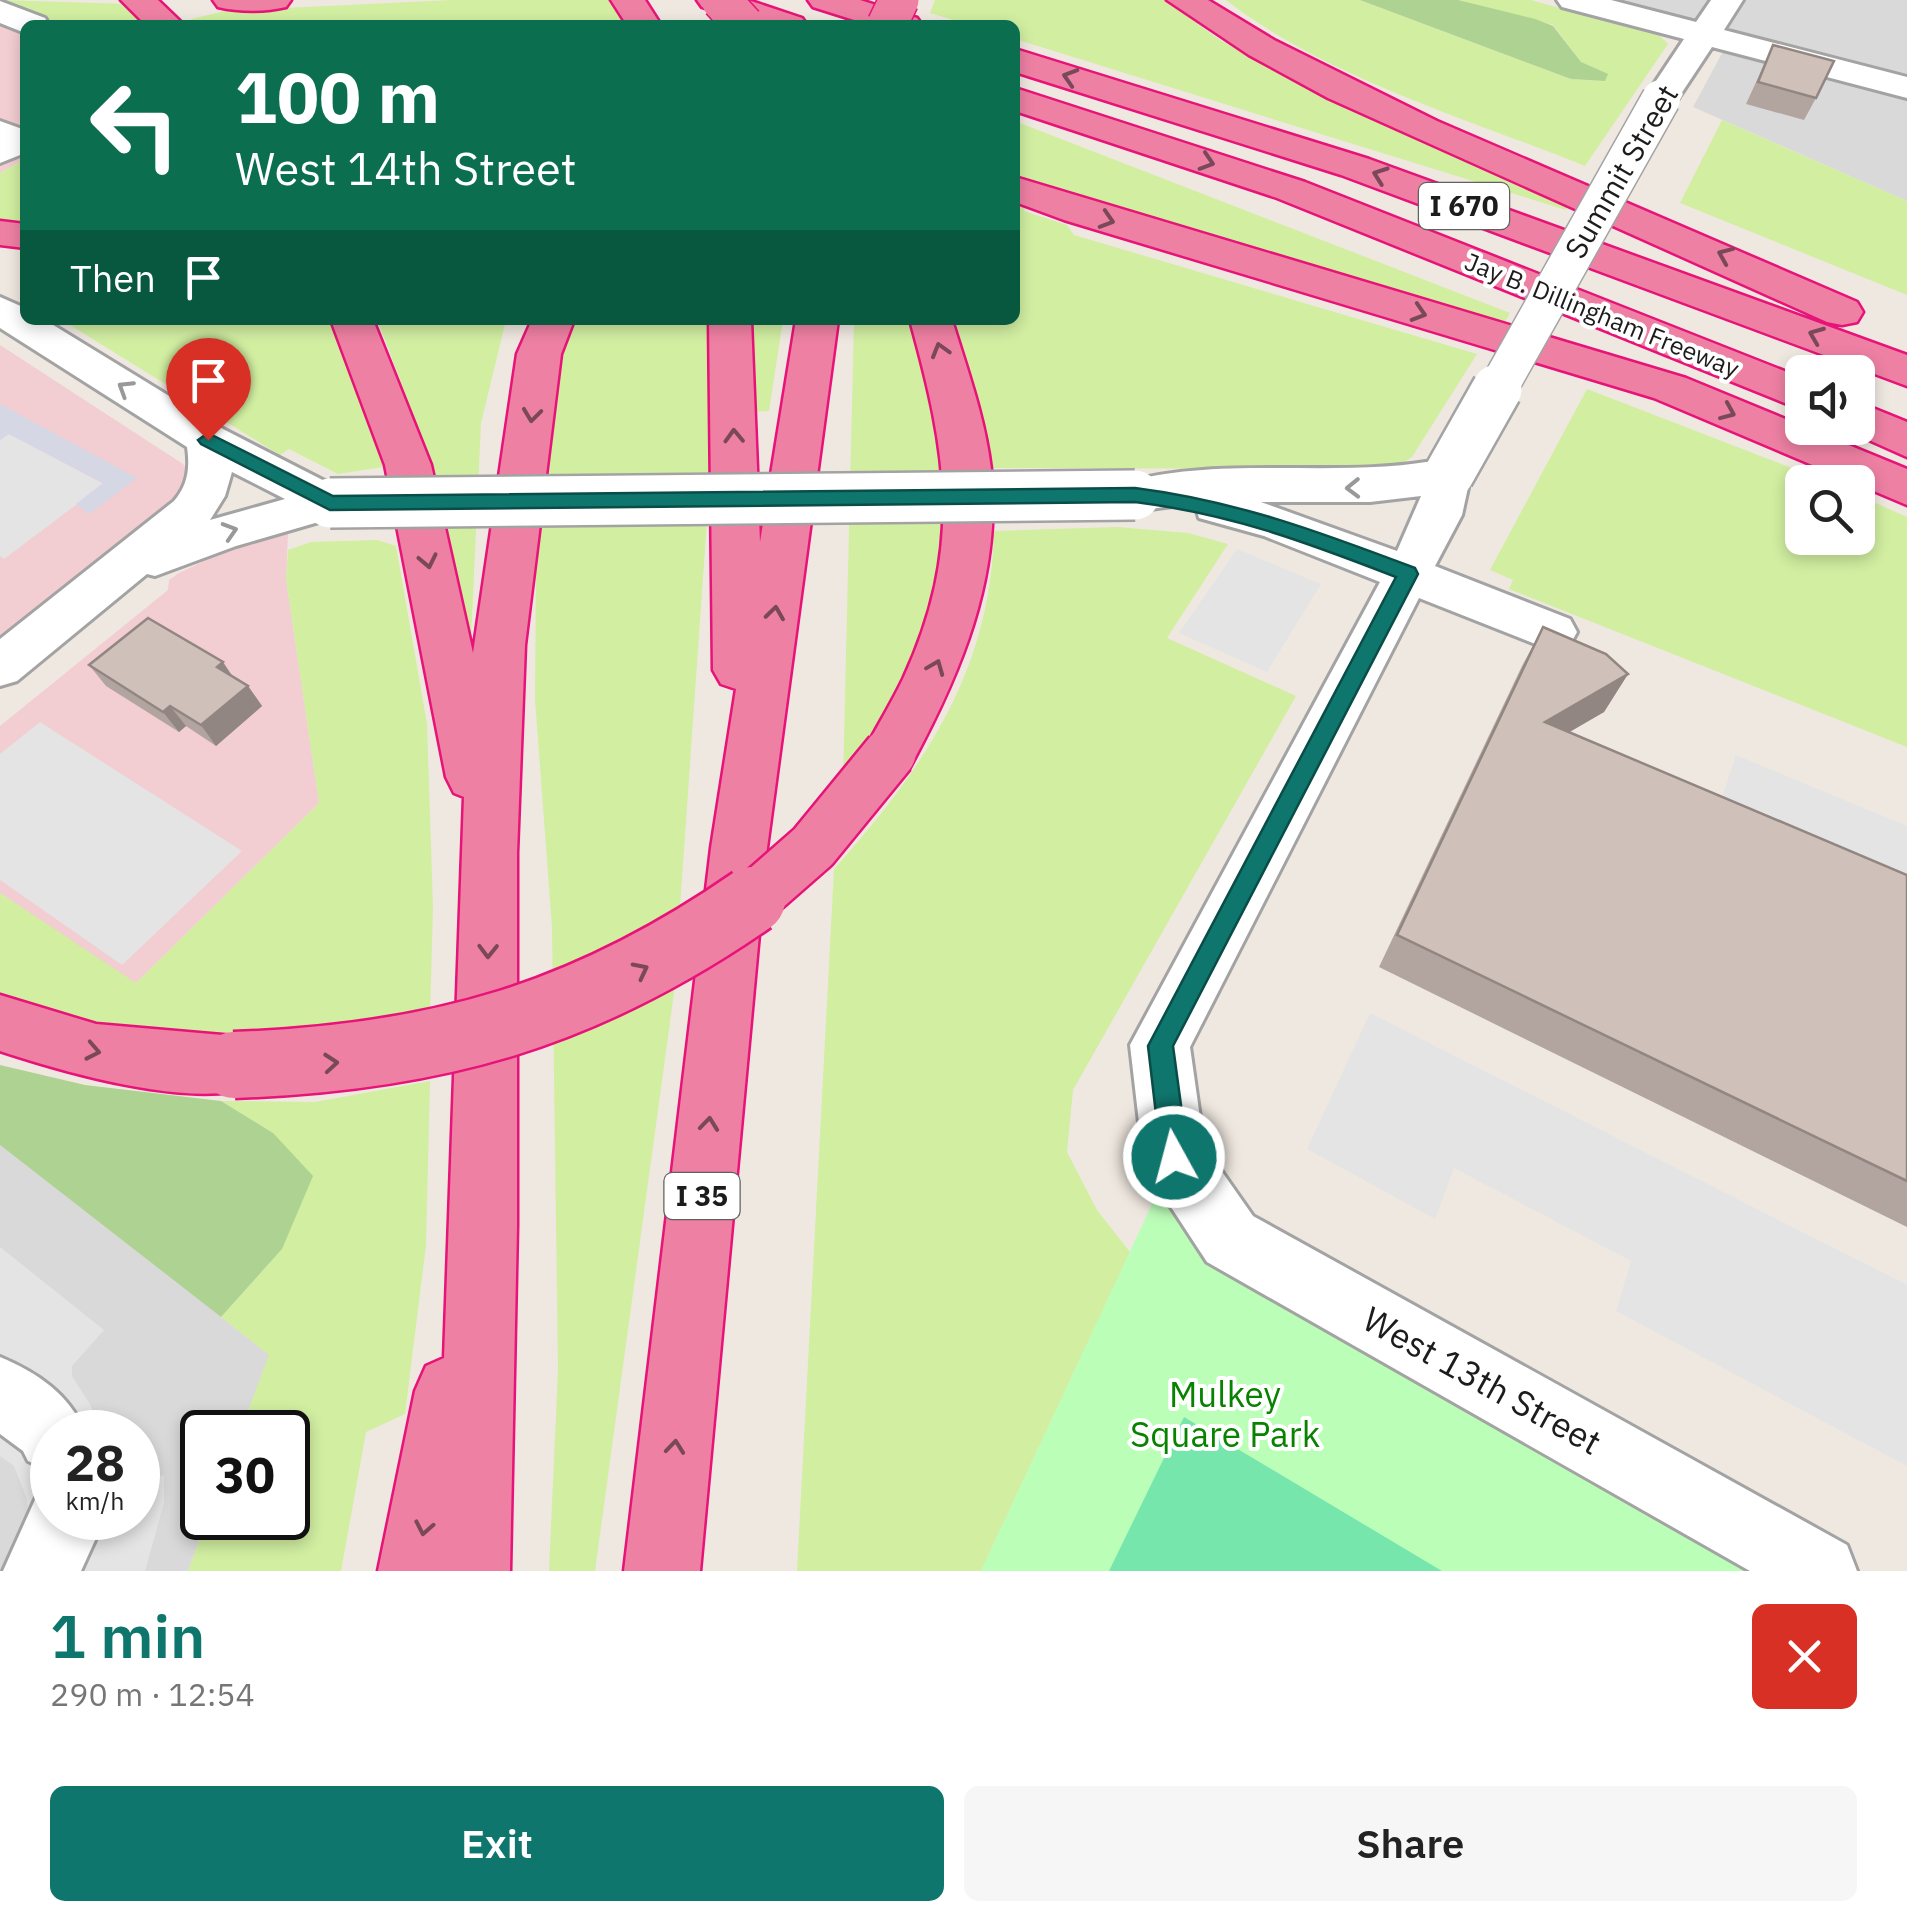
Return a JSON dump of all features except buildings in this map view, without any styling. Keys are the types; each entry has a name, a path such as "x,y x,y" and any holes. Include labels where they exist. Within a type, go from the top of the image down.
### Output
{"highway":[{"path":"138,0 161,20"},
{"path":"232,0 274,0"},
{"path":"825,0 887,20"},
{"path":"1184,0 1236,35 1302,69 1440,134 1755,268 1907,345"},
{"path":"705,12 729,20"},
{"path":"705,12 757,20"},
{"name":"I 670","path":"1020,62 1355,166 1907,371"},
{"name":"Jay B. Dillingham Freeway","path":"1020,101 1291,190 1785,388"},
{"path":"1020,190 1078,212 1670,388 1907,488"},
{"path":"354,325 408,465 489,853"},
{"path":"472,1571 484,1226 489,853 499,644 540,354 550,325"},
{"name":"I 35","path":"730,325 739,638 738,848"},
{"name":"I 35","path":"664,1562 738,848 816,325"},
{"path":"1,1024 96,1052 234,1065 336,1063 447,1043 538,1015 627,978 696,940 776,881 845,812 890,753 926,692 963,579 968,488 961,425 932,325"},
{"path":"1875,425 1907,441"},
{"path":"416,1571 484,1226"}],"street":[{"path":"1573,0 1907,88"},
{"name":"Summit Street","path":"1174,1157 1160,1046 1439,515 1449,474 1661,99 1727,0"},
{"path":"24,325 208,440 330,503"},
{"path":"0,668 174,529 202,500 214,470 208,440"},
{"path":"1135,495 1173,486 1400,487 1449,474"},
{"path":"108,583 173,550 330,503 1135,495 1204,504 1274,522 1553,632"},
{"name":"West 13th Street","path":"1174,1157 1230,1239 1820,1571"},
{"path":"0,1391 30,1414"},
{"path":"40,1571 59,1540"}],"shaded area":[{"path":"0,0 50,20 20,20 20,162 0,173"},
{"path":"1619,0 1907,0 1907,201 1693,107 1734,31"},
{"path":"0,345 183,464 190,475 177,498 0,636"},
{"path":"0,404 137,478 89,514 76,504 103,483 9,434 0,440"},
{"path":"9,434 104,484 4,559 0,556 0,440"},
{"path":"288,533 286,579 319,803 135,984 0,893 0,726 168,590 169,580 179,573 242,543"},
{"path":"1237,549 1321,584 1267,672 1179,633"},
{"path":"40,722 242,851 122,965 0,880 0,754"},
{"path":"1736,755 1907,826 1907,911 1712,828"},
{"path":"1370,1013 1907,1285 1907,1466 1616,1311 1631,1261 1454,1168 1435,1219 1307,1149"},
{"path":"0,1145 270,1355 249,1410 180,1410 180,1540 200,1540 188,1571 0,1571"},
{"path":"0,1247 104,1330 72,1366 72,1376 93,1410 30,1410 30,1540 154,1540 145,1571 12,1571 29,1534 27,1499 14,1466 0,1456"},
{"path":"164,1475 160,1517 160,1476"}],"green space":[{"path":"0,0 128,4 142,20 50,20"},
{"path":"452,0 610,0 622,20 191,19 225,11"},
{"path":"935,0 1165,0 1220,40 1334,98 1570,201 1566,210 1020,41 1020,20 953,20 930,13"},
{"path":"1226,0 1360,0 1571,79 1604,81 1581,62 1553,25 1458,0 1531,0 1660,36 1668,44 1585,166 1353,74 1265,27"},
{"path":"1360,0 1458,0 1535,19 1553,26 1581,62 1608,74 1605,81 1571,79"},
{"path":"1722,120 1907,201 1907,295 1680,203"},
{"path":"1020,123 1510,313 1505,322 1102,206 1020,178"},
{"path":"20,162 20,222 0,219 0,173"},
{"path":"1020,201 1027,204 1024,211 1067,225 1074,235 1477,354 1412,457 1393,469 993,468 956,325 1020,325"},
{"path":"70,325 333,325 372,413 383,467 338,474 289,449 280,455"},
{"path":"379,325 505,325 481,423 469,681 434,498"},
{"path":"571,325 710,325 711,463 674,993 595,1571 549,1571 558,1370 552,927 535,700 536,571 556,376"},
{"path":"748,325 782,325 769,411 749,412"},
{"path":"854,325 915,325 933,382 951,528 927,658 843,781"},
{"path":"1587,389 1785,465 1785,555 1875,555 1875,503 1907,517 1907,747 1509,589 1513,580 1490,570"},
{"path":"1117,527 1188,533 1228,544 1167,638 1296,696 1073,1090 1067,1152 1097,1210 1130,1252 981,1571 797,1571 834,869 897,793 947,715 980,629 990,582 994,531"},
{"path":"377,540 396,546 427,724 433,908 430,1014 321,1035 145,1044 0,996 0,893 136,983 319,803 286,579 288,550 311,542"},
{"path":"0,1065 85,1085 221,1101 273,1133 313,1176 282,1249 221,1317 0,1145"},
{"path":"430,1081 426,1245 405,1414 366,1432 341,1571 188,1571 200,1540 310,1540 310,1410 248,1410 269,1355 221,1317 282,1249 273,1133 221,1101 315,1102"},
{"name":"Mulkey Square Park","path":"1174,1157 1230,1239 1820,1571 981,1571"},
{"path":"1184,1417 1442,1571 1109,1571"}],"route":[{"path":"208,440 330,503 1135,495 1204,504 1274,522 1408,574 1160,1046 1174,1157"}]}
